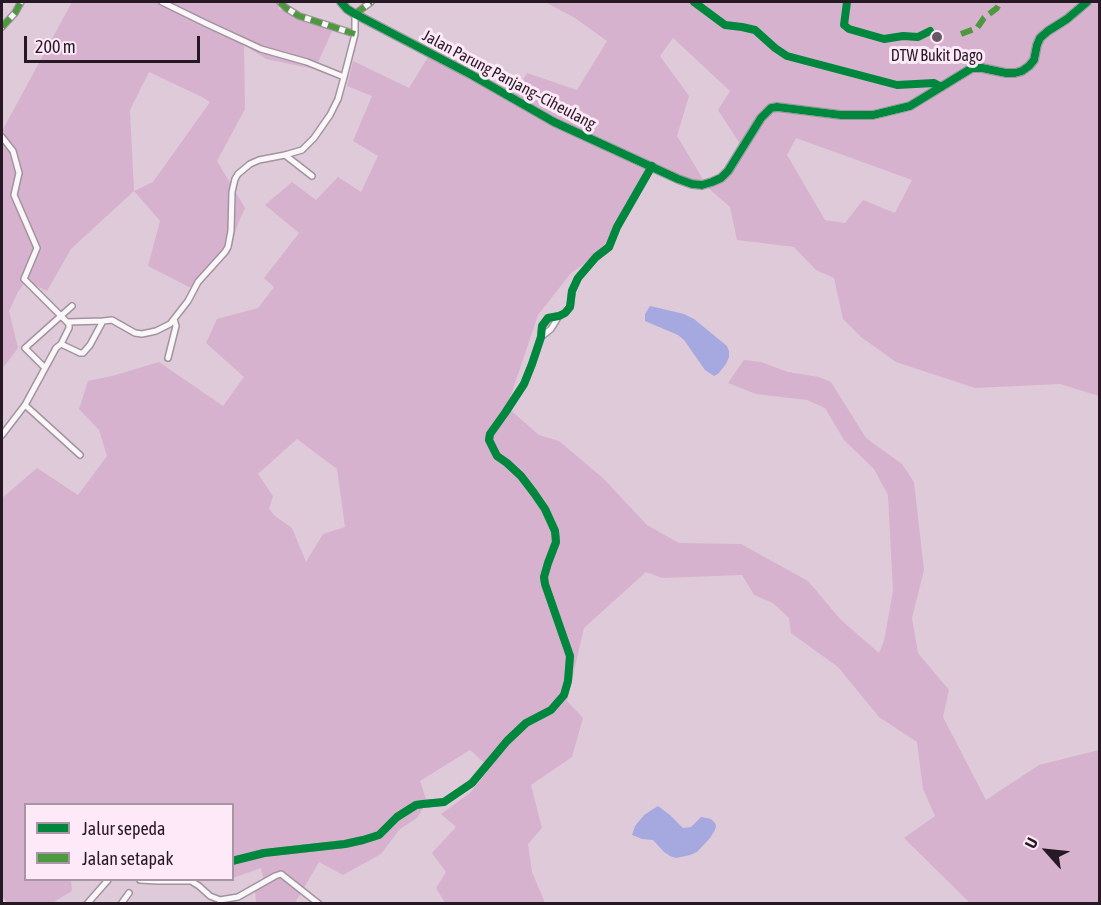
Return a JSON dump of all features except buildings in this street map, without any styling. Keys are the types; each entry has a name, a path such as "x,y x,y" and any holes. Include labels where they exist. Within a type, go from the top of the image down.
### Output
{"street":[{"path":"2,27 15,13 21,2"},
{"path":"162,2 261,49 308,62 344,77"},
{"path":"280,2 299,16 354,34"},
{"name":"Jalan Parung Panjang–Ciheulang","path":"341,2 355,14 470,74 554,122 692,184 712,182 721,178 728,171 761,118 771,108 841,116 873,115 910,105 972,68 1006,73 1022,71 1034,60 1040,38 1087,2"},
{"path":"68,322 112,320 135,333 142,334 165,328 174,319 188,301 198,282 228,247 231,231 232,192 238,174 259,160 302,150 314,138 330,115 338,99 344,77 354,34 355,14 371,2"},
{"path":"2,137 13,151 19,173 14,195 38,248 24,279 62,315 68,322 69,328 25,405 2,435"},
{"path":"285,155 312,176"},
{"path":"234,860 264,853 345,844 379,835 397,817 416,805 444,802 472,783 507,741 526,723 551,710 564,695 568,681 570,656 544,577 556,542 554,525 545,508 521,476 497,456 489,440 490,434 524,384 541,337 542,326 548,318 565,313 570,307 572,291 578,278 596,257 609,247 617,227 652,166"},
{"path":"45,368 25,348 72,306"},
{"path":"168,358 176,326 174,319"},
{"path":"61,344 83,353 103,321"},
{"path":"25,405 80,455"},
{"path":"193,881 210,896 220,900 238,897 281,874 319,903"},
{"path":"87,903 106,881"},
{"path":"122,903 129,893"}],"shaded area":[{"path":"72,2 280,2 278,9 336,23 315,69 266,59 244,45 245,109 217,161 245,208 237,226 230,253 193,289 148,266 160,221 134,191 71,249 47,291 26,281 9,311 18,348 2,369 2,131","holes":["149,72 210,102 153,182 134,191 130,110"]},
{"path":"545,2 1099,2 1099,396 1060,384 975,388 896,362 861,337 843,319 834,278 816,270 794,247 737,240 730,207 707,187 650,165 606,248 571,273 538,315 507,407 539,435 559,441 603,478 647,525 679,543 741,544 808,581 841,620 879,653 884,641 893,591 888,495 874,469 844,440 825,408 807,400 756,394 728,383 744,360 761,362 788,372 819,377 831,382 866,438 902,464 914,482 924,570 912,618 918,653 949,690 943,717 986,800 1039,765 1099,750 1099,903 970,903 904,838 935,816 923,789 917,742 879,717 838,667 791,633 789,618 773,603 754,595 742,575 662,578 646,572 584,628 567,701 583,718 572,757 531,785 542,828 528,844 532,872 545,903 445,903 436,888 446,872 432,853 456,827 441,814 470,793 490,768 470,750 420,781 427,802 417,818 400,829 381,854 343,875 319,862 295,903 256,903 255,891 265,885 261,868 234,878 234,803 24,803 24,881 71,881 72,891 52,903 8,903 2,897 2,498 37,468 78,495 107,456 99,430 79,409 88,381 159,362 223,406 244,377 206,343 217,319 258,308 274,287 264,278 299,233 265,205 292,182 316,200 338,177 361,192 378,156 353,141 372,96 347,86 353,61 409,88 433,49 515,93 527,73 577,90 607,41 575,18","holes":["673,38 730,91 718,110 744,150 728,172 707,186 677,136 689,96 660,56","796,138 912,180 895,213 863,200 845,223 825,220 787,155","297,439 337,469 345,527 323,534 306,562 292,528 269,509 273,496 258,474"]}],"water":[{"path":"650,306 684,314 694,319 727,346 729,357 718,374 714,376 705,370 678,335 645,321 645,314"},
{"path":"658,806 683,828 691,827 701,817 711,819 715,823 715,830 697,852 676,858 670,856 653,840 632,835 635,826 644,815"}],"marked path":[{"path":"2,27 15,13 21,2"},
{"path":"280,2 299,16 355,34"},
{"path":"355,14 371,2"},
{"path":"961,34 977,28 1000,2"}],"cycle path":[{"path":"341,2 355,14 470,74 554,122 678,179 702,185 721,178 728,171 761,118 771,108 841,115 873,115 910,106 972,68 1006,73 1022,71 1034,60 1040,38 1087,2"},
{"path":"694,2 725,25 755,30 787,56 897,85 934,83 941,87"},
{"path":"847,2 844,25 849,29 884,39 903,36 918,37 930,31"},
{"path":"234,860 264,853 345,844 379,835 397,817 416,805 444,802 472,783 507,741 526,723 551,710 564,695 568,681 570,656 544,577 556,542 555,531 545,509 534,493 521,476 497,456 489,440 490,434 524,384 541,337 542,326 548,318 559,316 570,307 572,291 578,278 596,257 609,247 617,227 652,166"}],"place":[{"name":"DTW Bukit Dago","path":"937,37"}]}
